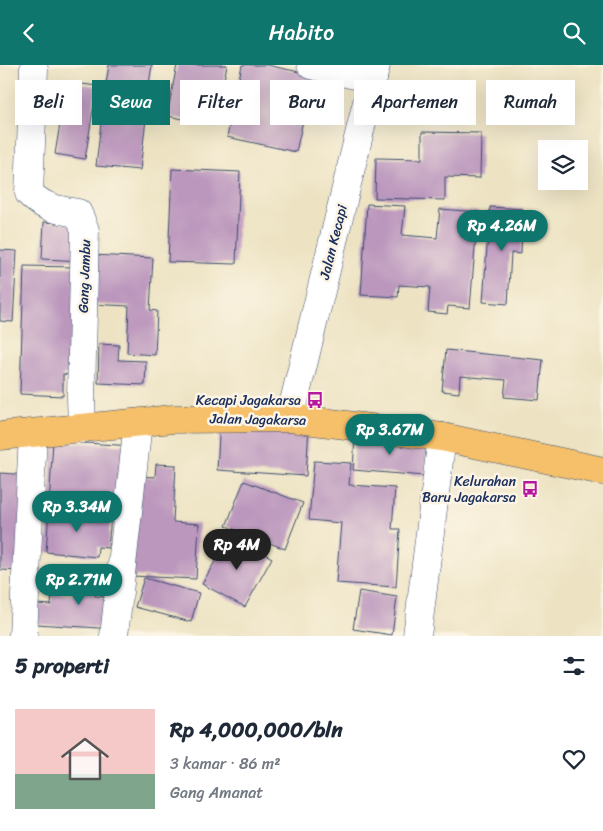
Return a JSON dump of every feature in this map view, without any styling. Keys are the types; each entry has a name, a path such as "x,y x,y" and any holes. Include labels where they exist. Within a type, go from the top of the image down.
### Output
{"main road":[{"name":"Jalan Jagakarsa","path":"0,436 218,417 290,418 442,437 603,471"}],"street":[{"path":"311,65 375,72"},
{"name":"Gang Jambu","path":"34,69 29,193 38,203 53,209 78,213 85,230 82,429"},
{"name":"Jalan Kecapi","path":"290,418 375,72"},
{"path":"114,636 138,423"},
{"path":"23,636 33,434"},
{"path":"417,636 442,437"}],"building":[{"path":"109,65 152,65 150,80 107,80"},
{"path":"177,65 227,65 224,80 180,80 180,118 170,117 170,101"},
{"path":"242,65 267,65 313,75 312,80 270,80 270,125 302,125 296,152 227,137 230,125 260,125 260,80 239,80"},
{"path":"82,84 92,85 92,116 85,159 55,154 60,125 82,125"},
{"path":"101,125 145,125 140,170 96,166"},
{"path":"422,132 481,133 480,178 445,177 445,200 375,198 376,158 422,159"},
{"path":"172,169 240,172 236,264 168,262"},
{"path":"367,204 405,206 402,235 437,238 440,209 478,212 470,308 448,306 447,314 428,312 430,287 399,285 398,297 361,295"},
{"path":"490,207 523,209 521,254 511,253 508,304 483,302"},
{"path":"44,222 78,224 83,261 42,259"},
{"path":"0,250 17,251 13,322 0,321"},
{"path":"92,255 153,258 150,310 157,311 155,355 127,353 129,306 89,304"},
{"path":"24,266 75,267 71,375 63,374 63,396 20,394"},
{"path":"99,344 119,345 118,360 146,361 145,385 98,383"},
{"path":"446,350 543,360 539,400 504,397 506,380 460,376 459,393 442,391"},
{"path":"220,420 309,426 306,476 217,470"},
{"path":"355,436 428,443 425,476 353,470"},
{"path":"53,441 133,446 129,510 49,505"},
{"path":"314,461 351,463 349,485 395,488 392,529 400,529 396,587 336,583 341,523 309,520"},
{"path":"156,464 176,465 173,522 199,524 196,579 132,576 136,476 155,477"},
{"path":"0,473 29,475 25,571 0,570"},
{"path":"244,481 303,503 285,549 226,526"},
{"path":"49,511 111,516 108,548 98,547 97,557 46,552"},
{"path":"230,535 272,558 245,607 202,584"},
{"path":"67,569 90,571 89,581 96,581 95,596 117,598 115,629 36,624 38,604 51,605 52,593 73,595 73,585 66,585"},
{"path":"144,578 199,593 191,622 135,607"},
{"path":"359,591 397,597 392,635 353,629"}],"place":[{"name":"Kecapi Jagakarsa","path":"315,400"},
{"name":"Kelurahan Baru Jagakarsa","path":"530,489"}]}
